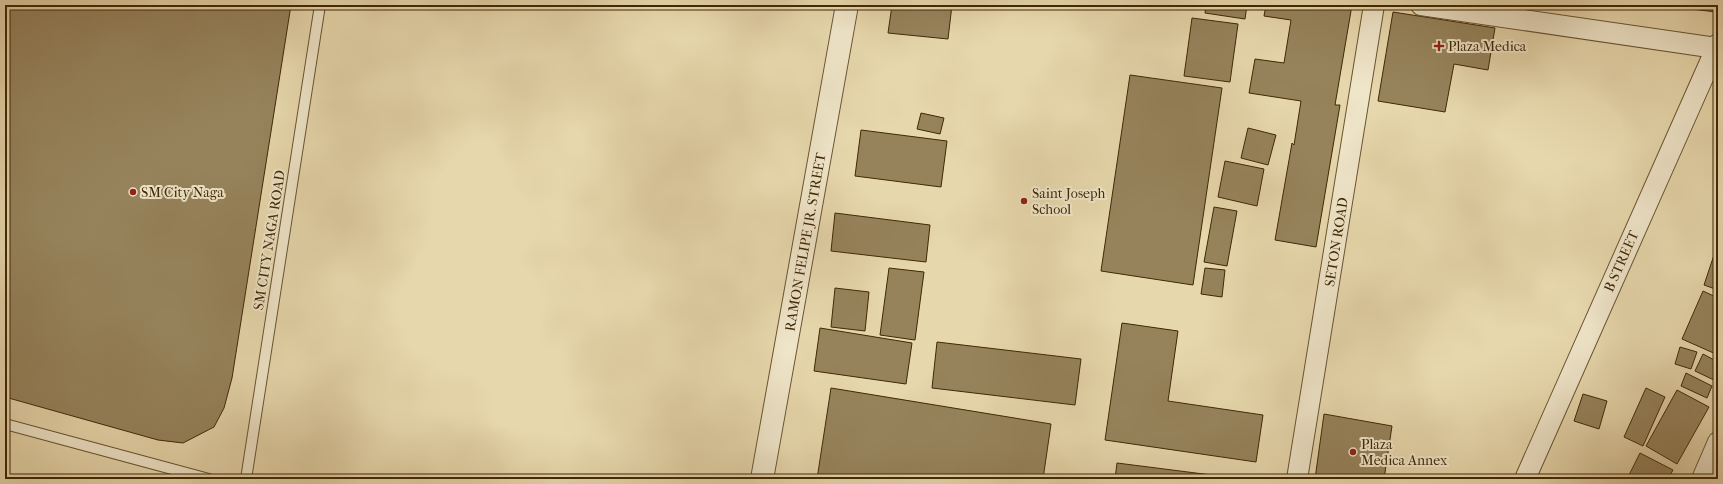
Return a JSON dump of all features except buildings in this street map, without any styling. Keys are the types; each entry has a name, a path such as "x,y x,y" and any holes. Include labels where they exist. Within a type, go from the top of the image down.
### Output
{"street":[{"name":"RAMON FELIPE JR. STREET","path":"762,479 847,5"},
{"name":"SETON ROAD","path":"1297,479 1374,5"},
{"path":"1421,5 1717,46"},
{"name":"B STREET","path":"1525,479 1717,46"},
{"path":"1702,479 1718,442"}],"lane":[{"name":"SM CITY NAGA ROAD","path":"246,479 320,5"},
{"path":"5,424 209,479"}],"place":[{"name":"Plaza Medica","path":"1439,46"},
{"name":"SM City Naga","path":"133,192"},
{"name":"Saint Joseph School","path":"1024,201"},
{"name":"Plaza Medica Annex","path":"1353,452"}]}
